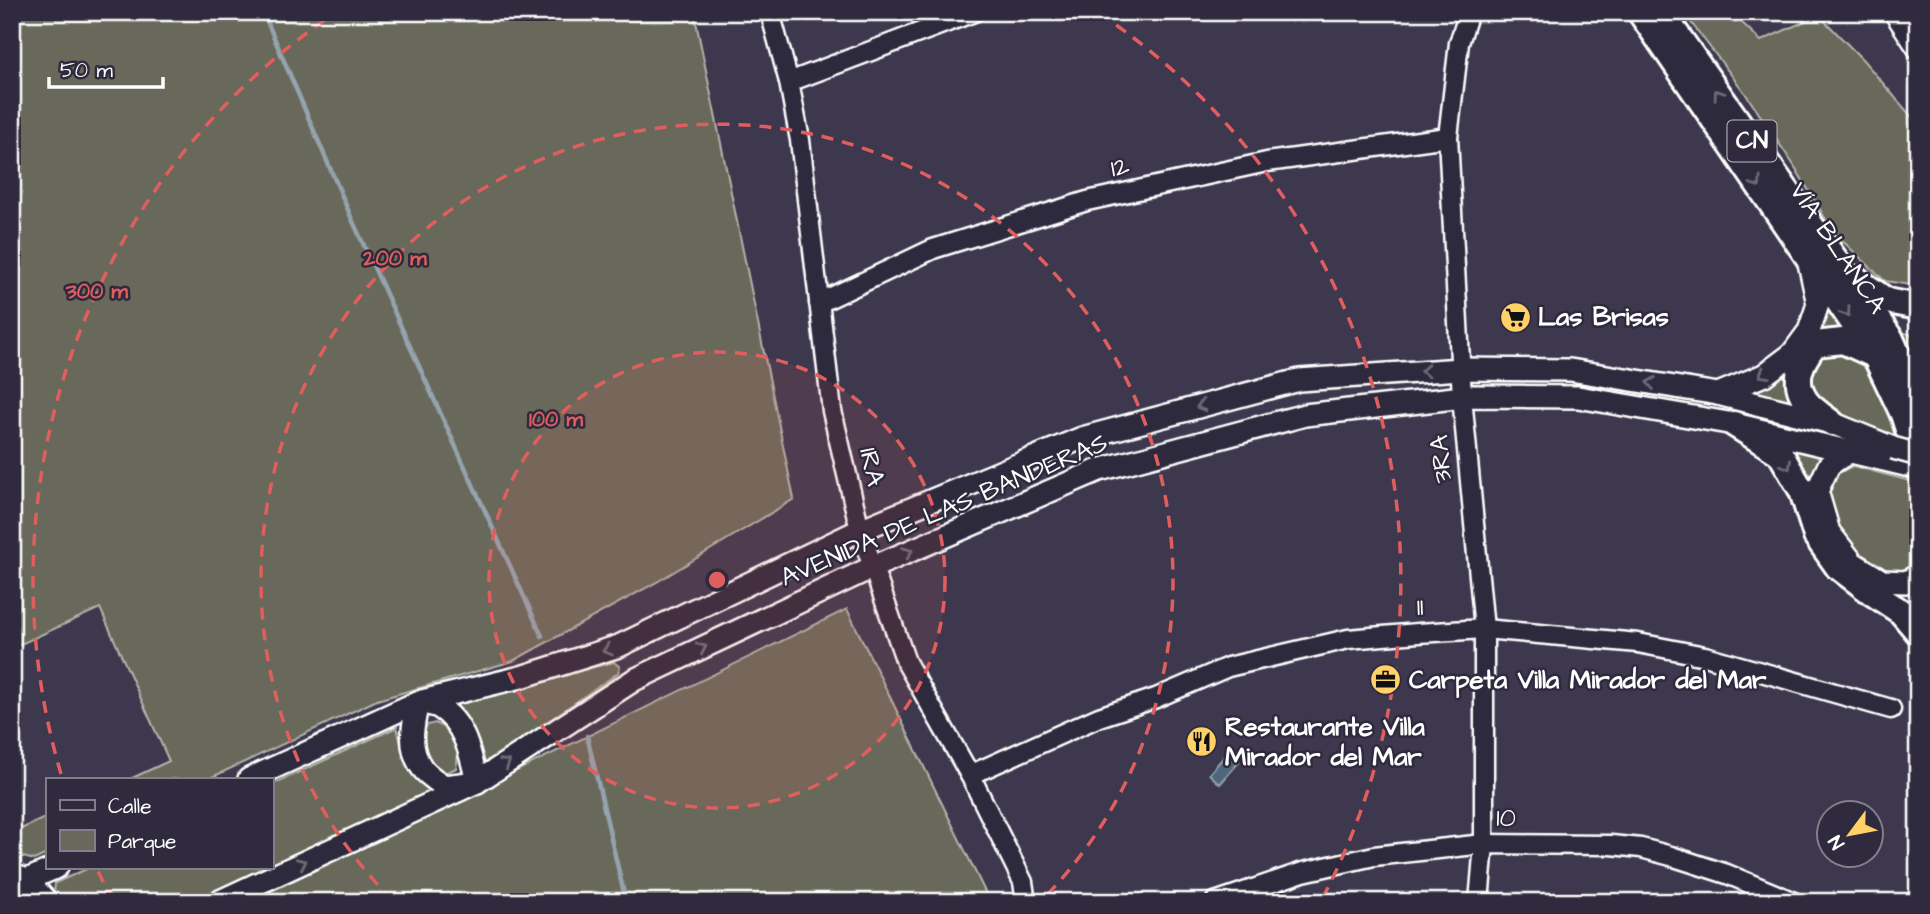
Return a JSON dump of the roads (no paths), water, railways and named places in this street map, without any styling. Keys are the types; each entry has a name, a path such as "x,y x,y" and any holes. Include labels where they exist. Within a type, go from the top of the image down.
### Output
{"highway":[{"name":"VÍA BLANCA","path":"1640,12 1875,355 1903,414 1909,459"},
{"name":"VÍA BLANCA","path":"1661,12 1891,339 1918,400"},
{"path":"1842,270 1887,301 1918,307"},
{"path":"1832,423 1806,401 1797,380 1802,360 1815,344 1843,341 1875,355"},
{"path":"1734,424 1780,453 1802,491 1816,536 1838,567 1901,612 1918,632"}],"main road":[{"path":"1718,394 1764,375 1791,354 1809,331 1818,304 1808,256"},
{"name":"AVENIDA DE LAS BANDERAS","path":"251,778 418,702 521,677 620,646 860,530 1082,438 1299,380 1461,369 1570,370 1718,394 1832,423 1909,459"},
{"name":"AVENIDA DE LAS BANDERAS","path":"218,902 477,782 634,680 873,566 1099,470 1305,415 1462,397 1578,397 1734,424 1849,452 1909,459"},
{"path":"1849,452 1829,465 1816,491 1829,532 1853,563 1882,581 1906,582 1918,575"},
{"path":"418,702 439,707 466,738 477,782 444,786 422,769 413,748 412,730 418,702"},
{"path":"20,877 50,869"},
{"path":"20,877 47,902"}],"street":[{"name":"1RA","path":"770,12 789,82 800,140 832,411 860,530 906,662 970,775 1023,882 1026,902"},
{"path":"789,82 974,12"},
{"name":"3RA","path":"1469,12 1459,43 1448,137 1462,397 1484,629 1484,844 1479,902"},
{"path":"1893,12 1918,50"},
{"name":"12","path":"819,303 933,249 1087,201 1267,162 1448,137"},
{"name":"11","path":"970,775 1099,717 1156,698 1228,667 1348,639 1484,629 1638,643 1705,656 1891,709"},
{"name":"10","path":"1215,902 1303,872 1374,856 1484,844 1611,845 1641,848 1727,874 1794,902"}],"water":[{"path":"1228,752 1239,762 1220,784 1209,774"}],"waterway":[{"path":"263,12 351,217 542,636"},
{"path":"587,736 626,902"}],"place":[{"name":"Las Brisas","path":"1515,317"},
{"name":"Carpeta Villa Mirador del Mar","path":"1386,680"},
{"name":"Restaurante Villa Mirador del Mar","path":"1202,742"}]}
